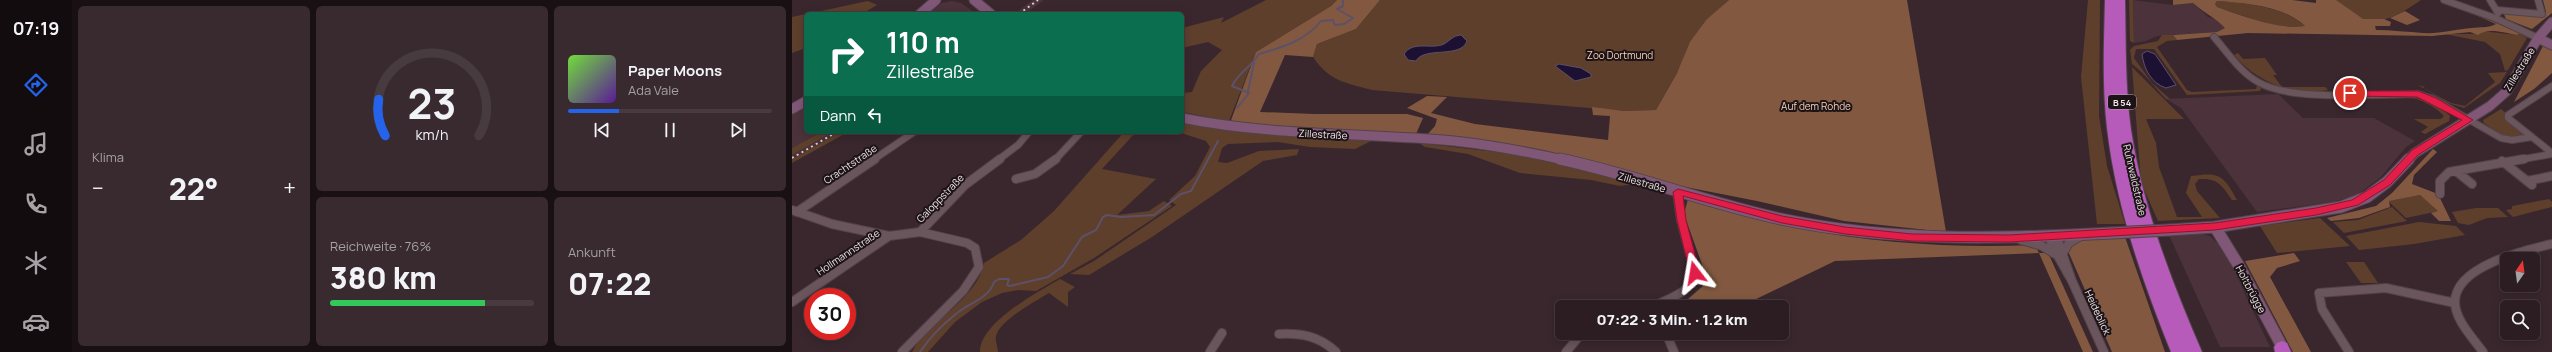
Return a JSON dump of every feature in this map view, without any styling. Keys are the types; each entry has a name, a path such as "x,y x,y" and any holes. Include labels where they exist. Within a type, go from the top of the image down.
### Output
{"highway":[{"name":"Ruhrwaldstraße","path":"2110,0 2111,98 2121,179 2146,268 2180,347 2194,352"},
{"name":"Ruhrwaldstraße","path":"2120,0 2122,102 2134,181 2180,347"},
{"path":"2180,347 2198,352"}],"main road":[{"path":"922,12 934,2 942,0"},
{"path":"974,0 989,12"},
{"name":"Zillestraße","path":"1184,118 1276,131 1414,138 1494,146 1559,158 1678,192 1782,219 1845,231 1912,238 2009,238 2215,227 2316,212 2355,202 2387,182 2415,153 2468,120 2507,91 2538,38 2552,22"},
{"path":"2538,38 2552,45"},
{"path":"792,109 804,102"},
{"path":"2226,244 2227,234 2233,224"},
{"name":"Holtbrügge","path":"2215,227 2226,244 2284,350"}],"street":[{"path":"2444,0 2495,18 2538,38"},
{"path":"2490,0 2497,10 2498,16 2495,18"},
{"path":"2497,10 2542,14 2543,11 2538,0"},
{"path":"2214,37 2242,71 2259,83 2274,89 2304,94 2411,92 2433,100 2506,139 2532,137"},
{"path":"2552,86 2508,115 2508,118 2552,154"},
{"name":"Crachtstraße","path":"794,211 911,134"},
{"name":"Galoppstraße","path":"920,232 966,185 1018,144 1027,134"},
{"path":"1016,179 1026,179 1039,173 1079,134"},
{"path":"2440,194 2440,181 2449,172 2502,161 2552,154"},
{"path":"2502,161 2530,183 2552,176"},
{"path":"2456,170 2472,184"},
{"path":"1667,300 1690,287 1694,282 1695,273 1682,220 1678,192"},
{"name":"Crachtstraße","path":"794,211 832,224 889,236"},
{"name":"Galoppstraße","path":"902,352 911,340 965,289 979,267 975,248 967,242 920,232"},
{"name":"Hollmannstraße","path":"792,302 889,236 920,232"},
{"path":"2060,255 2069,243 2082,235"},
{"name":"Heideblick","path":"2052,236 2051,244 2060,255 2104,352"},
{"name":"Heideblick","path":"2009,238 2042,246 2060,255"},
{"path":"2483,352 2462,321 2455,303 2458,285 2465,279 2512,253 2552,244"},
{"path":"2349,352 2322,309 2318,295 2319,293 2386,288 2455,303"},
{"path":"792,294 803,295"},
{"path":"1210,352 1222,333"},
{"path":"1279,334 1308,334 1328,343 1336,352"},
{"path":"1566,352 1576,340"},
{"path":"1669,340 1674,352"}],"shaded area":[{"path":"1033,0 1044,0 1028,12 1017,12"},
{"path":"2133,0 2173,5 2193,3 2208,17 2217,19 2225,28 2217,32 2157,36 2146,41 2134,43"},
{"path":"952,1 961,3 974,12 931,12 942,3"},
{"path":"1461,35 1467,41 1458,50 1426,54 1416,61 1408,60 1404,54 1412,47 1439,46 1454,37"},
{"path":"2147,51 2155,54 2176,85 2166,88 2156,83 2152,79 2144,65 2143,60 2142,54"},
{"path":"1559,64 1581,68 1591,74 1591,77 1575,81 1555,66"},
{"path":"2278,94 2303,118 2374,118 2415,141 2406,147 2381,177 2356,196 2332,202 2257,212 2181,108 2166,99"},
{"path":"804,107 804,134 817,134 792,148 792,113"},
{"path":"829,134 836,134 792,159 792,155"},
{"path":"2199,233 2210,236 2217,243 2231,264 2270,347 2220,347 2169,235"}],"green space":[{"path":"1266,0 1337,0 1331,6 1256,52 1229,121 1184,112 1184,93 1192,92 1201,71 1222,50 1208,42 1184,48 1184,27 1224,17 1221,23"},
{"path":"1337,0 1380,0 1356,29 1317,44 1313,57 1285,55 1260,112 1314,114 1407,114 1423,118 1416,134 1230,123 1256,52 1331,6"},
{"name":"Zoo Dortmund","path":"1380,0 1729,0 1707,19 1656,110 1625,111 1372,90 1339,80 1325,71 1313,57 1317,44 1356,29"},
{"name":"Auf dem Rohde","path":"1729,0 1907,0 1946,232 1844,221 1757,201 1426,136 1435,126 1437,119 1407,108 1427,96 1447,97 1431,113 1475,124 1608,140 1610,116 1593,115 1592,107 1624,111 1656,110 1677,73 1690,42 1707,19"},
{"path":"2088,0 2100,0 2099,116 2107,166 2125,224 2097,224 2081,77"},
{"path":"2129,0 2133,0 2134,43 2130,41"},
{"path":"2173,0 2292,0 2316,3 2316,0 2336,0 2363,19 2384,19 2391,22 2390,26 2375,26 2376,30 2429,33 2487,27 2496,24 2463,9 2520,33 2517,35 2486,31 2478,35 2470,32 2432,36 2248,33 2177,40 2173,35 2217,32 2225,28 2218,21 2193,3 2173,5","holes":["2217,1 2252,5 2275,10 2296,19 2305,26 2285,26 2261,21 2217,7 2215,4"]},
{"path":"2335,0 2421,0 2394,16 2378,21 2371,21 2356,16"},
{"path":"2543,0 2552,0 2552,13 2532,29 2506,19 2503,12 2540,16 2546,12"},
{"path":"868,1 877,5 865,12 816,12"},
{"path":"2217,1 2240,3 2276,10 2287,14 2306,27 2284,26 2261,22 2217,7 2215,4"},
{"path":"2405,11 2420,20 2407,25 2390,18"},
{"path":"804,14 804,49 792,53 792,17"},
{"path":"2482,31 2517,35 2520,33 2527,38 2508,70 2505,71 2500,54 2485,42 2445,34 2473,34"},
{"path":"2162,35 2173,35 2177,40 2167,41 2157,47 2187,90 2192,92 2256,89 2257,86 2261,88 2260,91 2187,95 2154,49 2136,49 2134,58 2152,82 2132,64 2130,50 2134,46 2158,41"},
{"path":"2543,46 2552,50 2552,73 2534,89 2514,102"},
{"path":"2238,53 2243,59 2265,58 2277,75 2273,75 2282,87 2253,73 2234,55"},
{"path":"2132,67 2184,119 2146,119 2156,143 2159,167 2177,217 2202,217 2186,193 2191,176 2208,174 2224,180 2237,200 2232,200 2222,186 2215,181 2199,179 2195,184 2197,191 2220,218 2158,221 2141,182"},
{"path":"2507,72 2500,83 2464,108 2448,103 2423,88 2451,103 2465,106 2495,82 2488,73"},
{"path":"2152,83 2170,99 2166,99"},
{"path":"2282,87 2325,87 2328,90 2315,92"},
{"path":"2408,97 2413,97 2436,106 2450,116 2449,121 2425,134 2421,132 2428,127 2414,119 2441,119 2444,116 2428,104"},
{"path":"2501,109 2506,113 2505,118 2523,134 2521,136 2503,136 2484,123 2483,120"},
{"path":"1184,123 1253,133 1373,140 1355,149 1310,147 1278,142 1228,144 1222,148 1218,162 1227,163 1259,151 1299,149 1297,155 1263,161 1152,237 1089,275 1070,274 1094,261 1176,205 1169,200 1195,176 1210,147 1206,141 1184,134"},
{"path":"817,134 829,134 792,155 792,148"},
{"path":"836,134 844,134 792,163 792,159"},
{"path":"1122,134 1134,134 1102,169 1156,179 1117,215 1149,211 1164,201 1172,206 1094,258 1036,291 1018,290 1002,293 982,302 955,322 928,352 912,352 929,330 963,299 980,276 984,263 1021,240 1054,211"},
{"path":"1419,143 1514,154 1559,163 1635,184 1620,186 1591,180 1520,173 1468,154 1425,147"},
{"path":"2433,149 2437,152 2414,175 2412,184 2438,194 2451,221 2439,221 2431,213 2438,211 2420,195 2389,201 2390,207 2359,218 2331,221 2327,218 2376,206 2392,193"},
{"path":"2420,195 2439,211 2406,218 2388,201"},
{"path":"1688,199 1772,222 1858,238 1917,244 1976,246 2035,245 2039,253 1835,261 1754,300 1688,299 1703,286 1704,270 1684,214"},
{"path":"2549,199 2552,202 2552,207 2513,217 2506,210 2512,209 2512,206"},
{"path":"2392,207 2407,221 2344,233 2333,222 2358,220"},
{"path":"2476,208 2498,208 2508,217 2487,218 2469,225 2458,223 2452,212"},
{"path":"2320,218 2350,246 2277,253 2260,226"},
{"path":"2419,222 2456,226 2465,235 2414,244 2359,250 2346,236"},
{"path":"2125,237 2165,352 2112,352 2068,251 2074,243 2087,239"},
{"path":"2039,253 2046,253 2050,257 2093,352 2083,352"},
{"path":"2294,253 2300,261 2277,268 2270,277 2311,352 2293,352 2245,261"},
{"path":"2346,262 2364,262 2378,283 2361,283"},
{"path":"1060,279 1075,287 1068,292 1068,307 1049,293 1011,317 1004,324 996,336 998,352 980,352 982,341 989,330 999,320 1025,300"}],"waterway":[{"path":"1237,108 1249,93 1232,86 1238,77 1259,54 1285,46 1301,38 1308,34 1321,21 1333,20 1335,25 1344,24 1353,18 1337,9 1343,6 1343,0"},
{"path":"1248,91 1254,63"},
{"path":"920,352 941,327 962,309 984,296 992,288 994,282 999,279 1009,279 1007,285 1010,286 1048,277 1063,266 1082,237 1096,230 1103,217 1107,215 1121,217 1154,215 1181,194 1191,191 1218,141"}],"railway":[{"path":"1022,12 1038,0"},
{"path":"792,158 834,134"}],"route":[{"path":"1695,273 1677,198 1678,192 1782,219 1845,231 1912,238 2009,238 2215,227 2316,212 2341,207 2367,197 2387,182 2415,153 2468,120 2433,100 2411,92 2350,93"}]}
